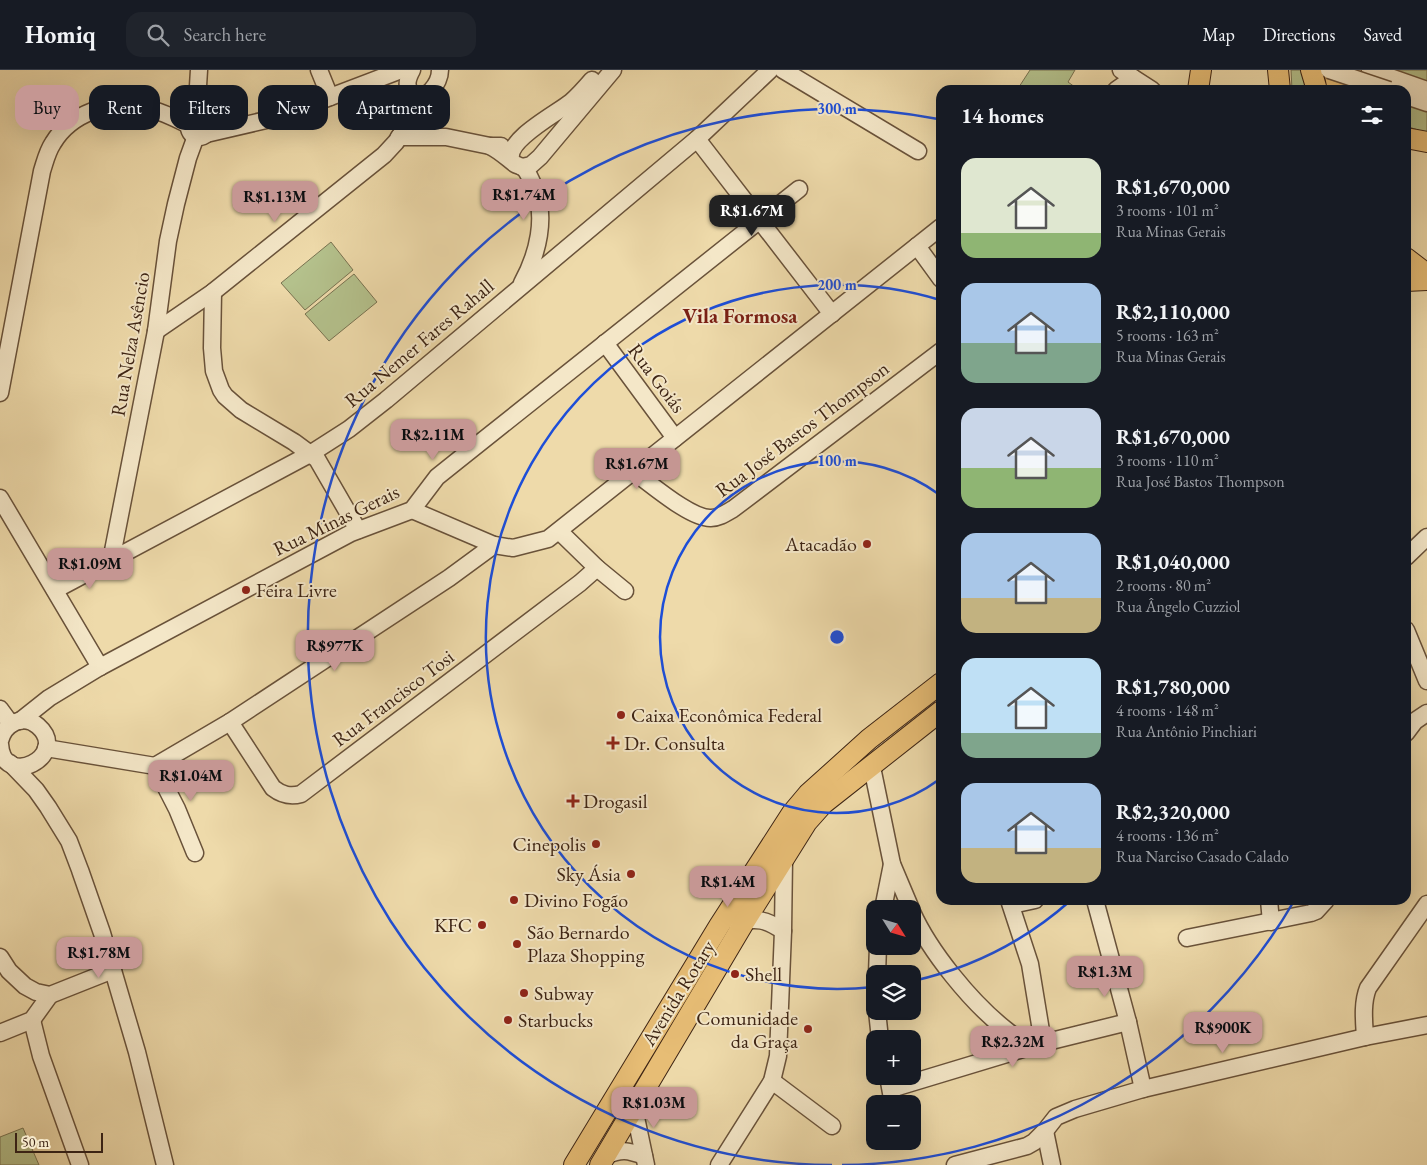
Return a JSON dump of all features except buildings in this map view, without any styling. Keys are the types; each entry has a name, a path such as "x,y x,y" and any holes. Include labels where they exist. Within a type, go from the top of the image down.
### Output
{"main road":[{"path":"1199,85 1201,70"},
{"path":"1278,70 1280,85"},
{"path":"1311,70 1316,85"},
{"path":"1334,70 1337,85"},
{"path":"1411,262 1427,274"},
{"path":"1411,282 1427,280"},
{"name":"Avenida Rotary","path":"574,1165 719,926 785,823 808,794 889,722 936,687"},
{"name":"Avenida Rotary","path":"602,1160 744,921 807,822 823,804 872,767 936,714"}],"street":[{"name":"Rua Nelza Asêncio","path":"199,70 199,85"},
{"path":"319,70 330,97"},
{"path":"248,124 275,118 401,70"},
{"path":"411,85 408,80 412,70"},
{"path":"516,157 528,133 571,102 600,70"},
{"path":"156,331 213,292 374,164 390,149 402,131 490,146 531,165 540,157 613,70"},
{"name":"Rua Nemer Fares Rahall","path":"55,590 310,454 366,417 564,249 697,140 770,70"},
{"path":"783,70 918,151"},
{"path":"1329,70 1374,85"},
{"path":"1370,70 1400,85"},
{"path":"434,85 436,84 440,71"},
{"path":"1119,85 1127,74 1144,85"},
{"path":"380,78 401,85"},
{"path":"1411,90 1426,98"},
{"path":"1411,96 1426,98"},
{"path":"0,392 2,368 42,172 49,150 58,135 73,121 101,107 120,104 150,109 170,116"},
{"name":"Rua Nelza Asêncio","path":"111,561 156,331 168,241 188,158 198,130"},
{"path":"697,140 832,314"},
{"path":"516,157 529,176 540,207 540,227 535,252 519,288"},
{"name":"Rua Minas Gerais","path":"6,720 49,698 100,667 358,530 412,510 437,477 799,189"},
{"path":"540,227 551,246 556,249 564,249"},
{"path":"412,510 494,546 513,548 531,545 548,539 936,231"},
{"path":"917,246 936,272"},
{"path":"213,292 212,348 214,372 221,390 240,410 310,454 321,464 358,530"},
{"name":"Rua Goiás","path":"605,343 675,438"},
{"name":"Rua José Bastos Thompson","path":"634,472 690,512 704,518 722,515 733,509 936,354"},
{"path":"0,498 100,667"},
{"path":"559,531 597,568 625,591"},
{"path":"1411,552 1427,537"},
{"path":"3,752 21,767 27,766 42,754 155,766 230,722 449,578 494,546"},
{"name":"Rua Francisco Tosi","path":"230,722 273,788 286,795 301,794 580,583 597,568"},
{"path":"1411,642 1427,681"},
{"path":"42,730 43,713 49,698"},
{"path":"1411,727 1415,721 1427,713"},
{"path":"36,790 35,776 46,738 42,730 34,723 6,720 3,752 36,790 68,841 102,934 137,1052 165,1165"},
{"path":"155,766 177,809 195,853"},
{"path":"872,767 892,864 908,900"},
{"path":"719,1165 772,1082 778,1056 784,858"},
{"path":"885,900 892,864"},
{"path":"1365,1037 1365,1006 1368,988 1427,904"},
{"path":"1011,905 1030,964 1037,1045"},
{"path":"1096,905 1128,1022 1143,1089"},
{"path":"1269,905 1271,922"},
{"path":"1187,938 1311,913 1321,905"},
{"path":"719,926 744,921 768,922 783,931"},
{"path":"921,927 928,941 970,996 1006,1030 1037,1045"},
{"path":"0,957 9,970 25,986 36,992 50,995"},
{"path":"0,1034 32,1020 50,995 113,970"},
{"path":"32,1020 41,1056 80,1165"},
{"path":"891,1090 914,1080 1037,1045 1128,1022"},
{"path":"955,1165 976,1162 1027,1146 1045,1131 1056,1117 1065,1112 1143,1089 1365,1037 1427,1025"},
{"path":"772,1082 832,1126"},
{"path":"634,1108 645,1161"},
{"path":"1045,1131 1052,1165"},
{"path":"602,1160 618,1150 629,1150 645,1161"}],"green space":[{"path":"1030,70 1075,70 1068,82 1072,85 1020,85"},
{"path":"1291,70 1301,70 1306,85 1292,85"},
{"path":"1391,70 1427,70 1427,83"},
{"path":"1411,106 1427,111 1427,133 1411,128"},
{"path":"331,242 353,270 305,310 281,283"},
{"path":"354,274 377,302 329,341 305,314"},
{"path":"23,1128 39,1165 0,1165 0,1137"}],"place":[{"name":"Atacadão","path":"867,544"},
{"name":"Feira Livre","path":"246,590"},
{"name":"Caixa Econômica Federal","path":"621,715"},
{"name":"Dr. Consulta","path":"613,743"},
{"name":"Drogasil","path":"573,801"},
{"name":"Cinepolis","path":"596,844"},
{"name":"Sky Ásia","path":"631,874"},
{"name":"Divino Fogão","path":"514,900"},
{"name":"KFC","path":"482,925"},
{"name":"São Bernardo Plaza Shopping","path":"517,944"},
{"name":"Shell","path":"735,974"},
{"name":"Subway","path":"524,993"},
{"name":"Starbucks","path":"508,1020"},
{"name":"Comunidade da Graça","path":"808,1029"}],"district":[{"name":"Vila Formosa","path":"740,316"}]}
